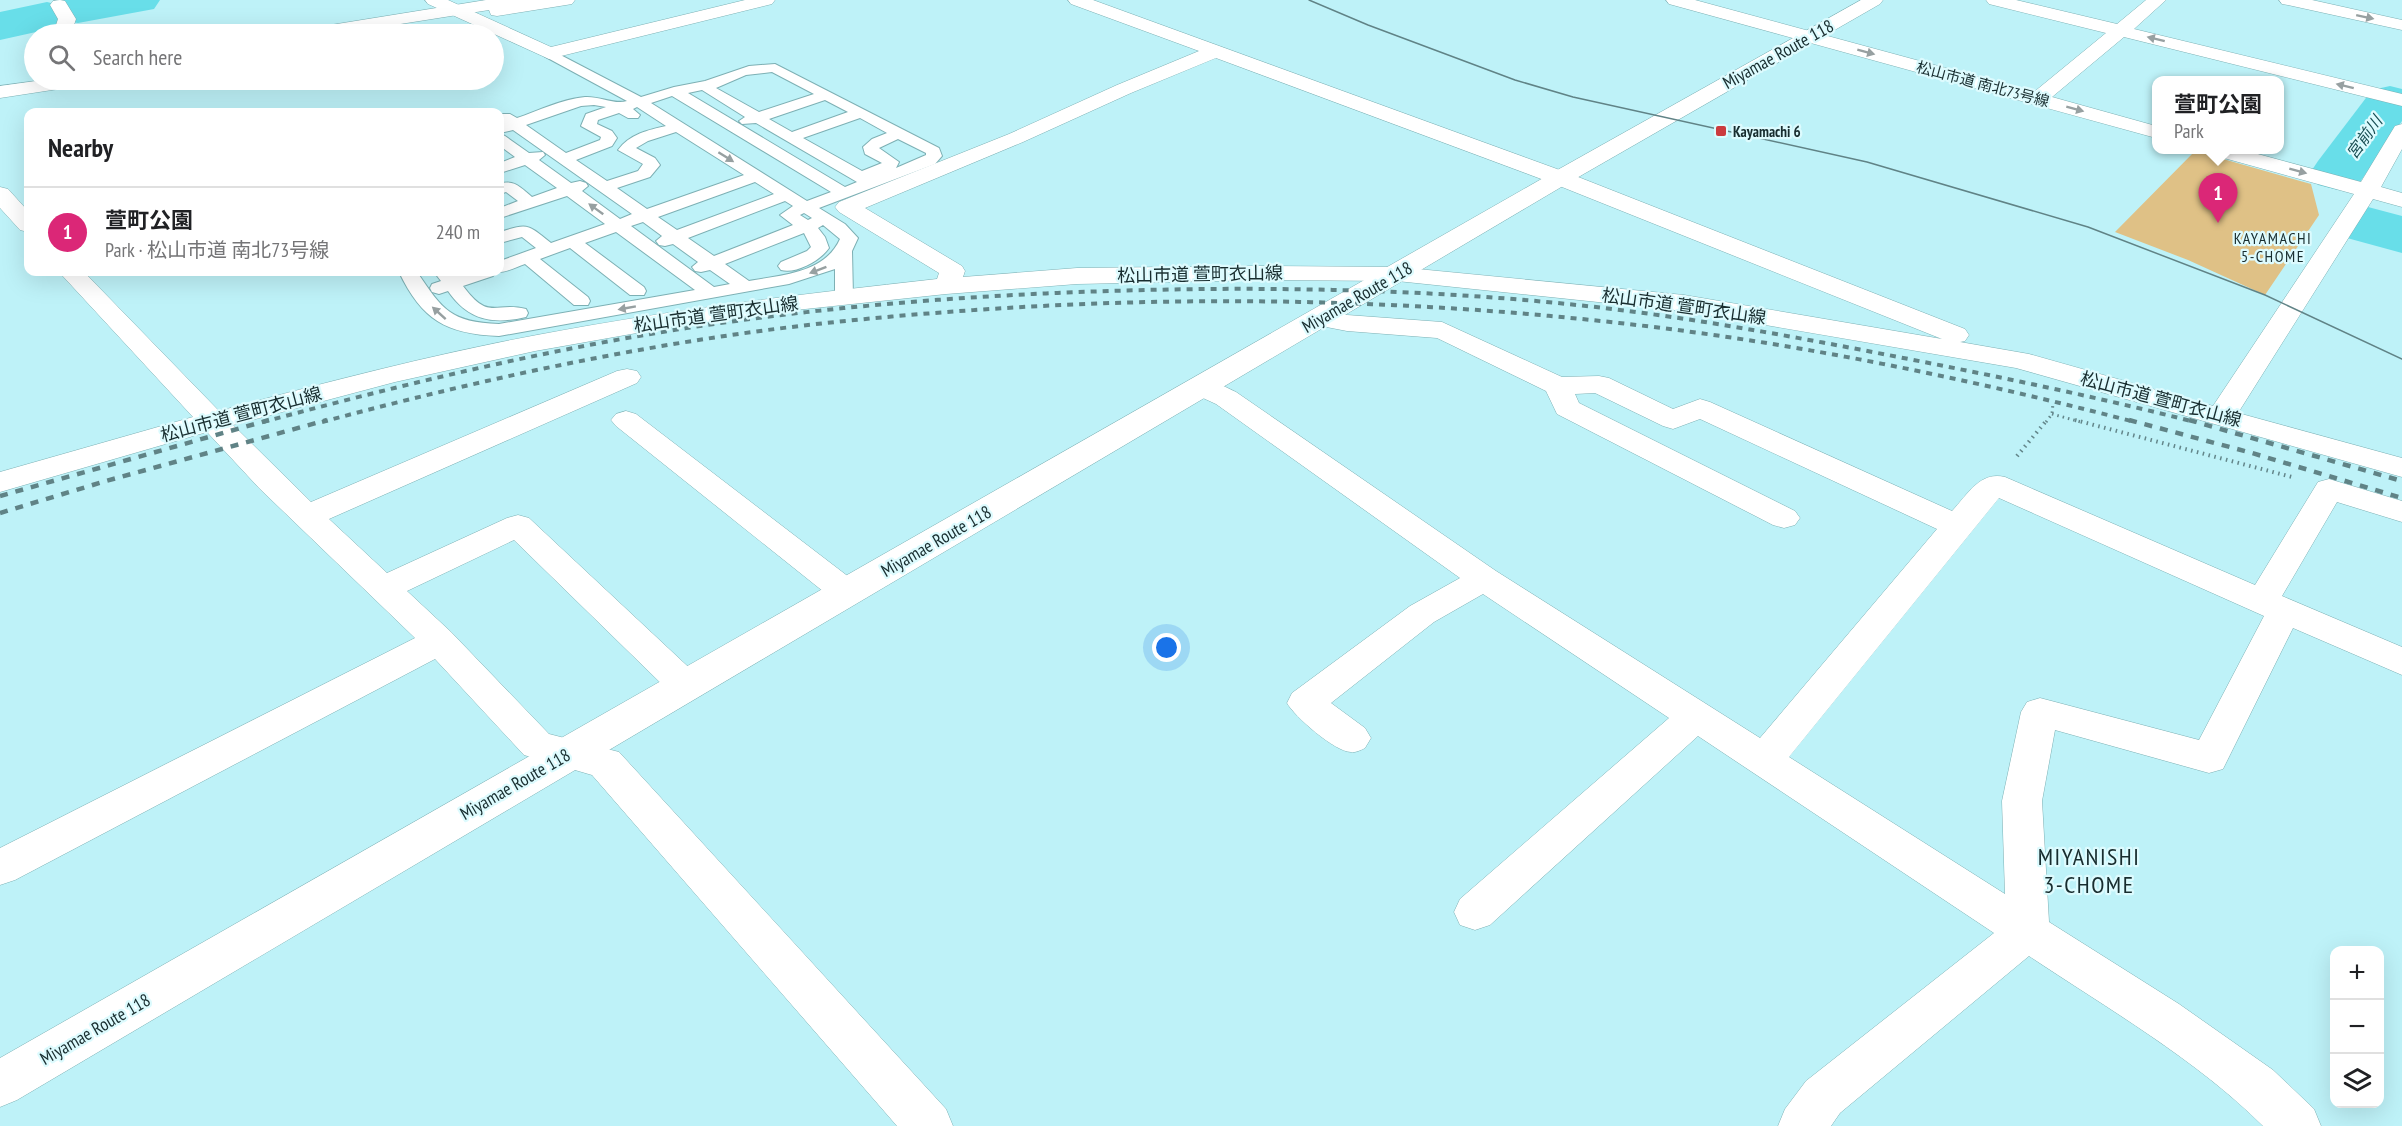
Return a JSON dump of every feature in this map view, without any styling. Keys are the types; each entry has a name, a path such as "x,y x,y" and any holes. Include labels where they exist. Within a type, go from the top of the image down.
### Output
{"street":[{"path":"434,0 487,24"},
{"path":"406,24 519,0"},
{"path":"381,24 566,0"},
{"path":"504,32 549,53 766,0"},
{"path":"1079,0 1214,52 1560,178 2019,360"},
{"name":"松山市道 南北73号線","path":"1675,0 2152,131"},
{"name":"Miyamae Route 118","path":"0,1084 1560,178 1874,0"},
{"path":"1995,0 2402,100"},
{"path":"2038,99 2157,0"},
{"path":"2288,0 2402,25"},
{"path":"59,5 67,19 65,24"},
{"path":"946,286 952,271 847,207 1016,138 1124,89 1214,52"},
{"path":"0,84 24,82"},
{"path":"0,92 24,86"},
{"path":"2221,416 2368,190 2402,130"},
{"path":"2236,154 2402,200"},
{"name":"松山市道 萱町衣山線","path":"0,482 213,421 392,374 535,343 665,320 946,286 1077,276 1176,274 1397,274 1684,303 2019,360 2402,468"},
{"path":"75,276 270,481 439,641 537,745 605,763 929,1126"},
{"path":"1320,318 1347,323 1442,330 1558,386 1599,384 1674,420 1700,408 1957,526"},
{"path":"307,516 627,377"},
{"path":"1558,386 1567,408 1784,518"},
{"path":"1202,387 1226,398 1484,579 2172,1025 2256,1086 2297,1126"},
{"path":"626,420 846,592"},
{"path":"1764,760 1994,484 2402,662"},
{"path":"2028,931 2022,801 2040,712 2209,758 2273,606 2329,489 2402,512"},
{"path":"383,588 518,525 686,685"},
{"path":"1352,738 1305,703 1422,614 1484,579"},
{"path":"0,868 439,641"},
{"path":"1475,912 1696,716"},
{"path":"1802,1126 1823,1097 2028,931"}],"lane":[{"path":"549,53 627,100 678,135 736,183 768,202 839,228 849,238 844,253 844,297"},
{"path":"505,122 592,100 627,100 709,85 720,79 766,67 775,68 827,95 855,115"},
{"path":"709,85 709,90 865,180 929,161 934,156 933,151 900,133 855,115 830,108 792,121 775,112"},
{"path":"674,91 844,193"},
{"path":"696,138 827,95"},
{"path":"627,100 659,133"},
{"path":"504,167 527,159 559,155 607,143 609,138 607,134 589,126 589,121 591,117 627,100"},
{"path":"791,137 855,115"},
{"path":"505,122 559,155 746,287"},
{"path":"504,212 570,190 644,174 652,165 649,161 626,150 635,141 659,133 696,138 787,195 806,216 819,239 820,248 813,255 790,266 729,275 685,273"},
{"path":"423,294 448,278 469,307 492,315 510,314 637,291 685,273 706,259 756,240 806,216 889,166 891,162 889,159 875,154 870,147 900,133"},
{"path":"504,142 711,293"},
{"path":"504,266 756,176"},
{"path":"504,188 508,186 530,203"},
{"path":"648,247 730,222 768,202 787,195"},
{"path":"709,208 779,255"},
{"path":"504,237 524,230 548,249"},
{"path":"572,241 637,291"},
{"path":"411,276 434,312 450,323 472,330 499,330 746,287 815,272 832,264 844,253"},
{"path":"527,257 581,302"}],"path":[{"path":"1994,484 2052,414 2059,371"},
{"path":"2052,414 2255,466 2329,489"}],"shaded area":[{"path":"2192,154 2206,154 2311,184 2319,215 2265,295 2188,260 2115,232"}],"waterway":[{"path":"78,10 138,0"},
{"path":"0,26 47,16"},
{"name":"宮前川","path":"2338,173 2390,101"},
{"name":"宮前川","path":"2368,225 2402,235"}],"tram line":[{"path":"1309,0 1368,25 1515,80 1573,97 1867,162 2088,227 2265,295 2402,359"}],"railway":[{"path":"263,422 410,384 508,362 656,333 724,323 929,300 1067,292 1251,289 1345,290 1484,297 1577,305 1694,320 2004,378 2195,422"},
{"path":"322,422 469,385 569,363 750,332 975,310 1136,302 1217,301 1378,304 1458,309 1539,315 1684,331 1879,363 2135,422"},
{"path":"0,496 269,420"},
{"path":"0,513 327,420"},
{"path":"2129,420 2252,453 2402,498"},
{"path":"2189,420 2402,481"}],"place":[{"name":"Kayamachi 6","path":"1721,131"},
{"name":"萱町公園","path":"2218,223"}],"district":[{"name":"KAYAMACHI 5-CHOME","path":"2273,247"},
{"name":"MIYANISHI 3-CHOME","path":"2089,870"}]}
